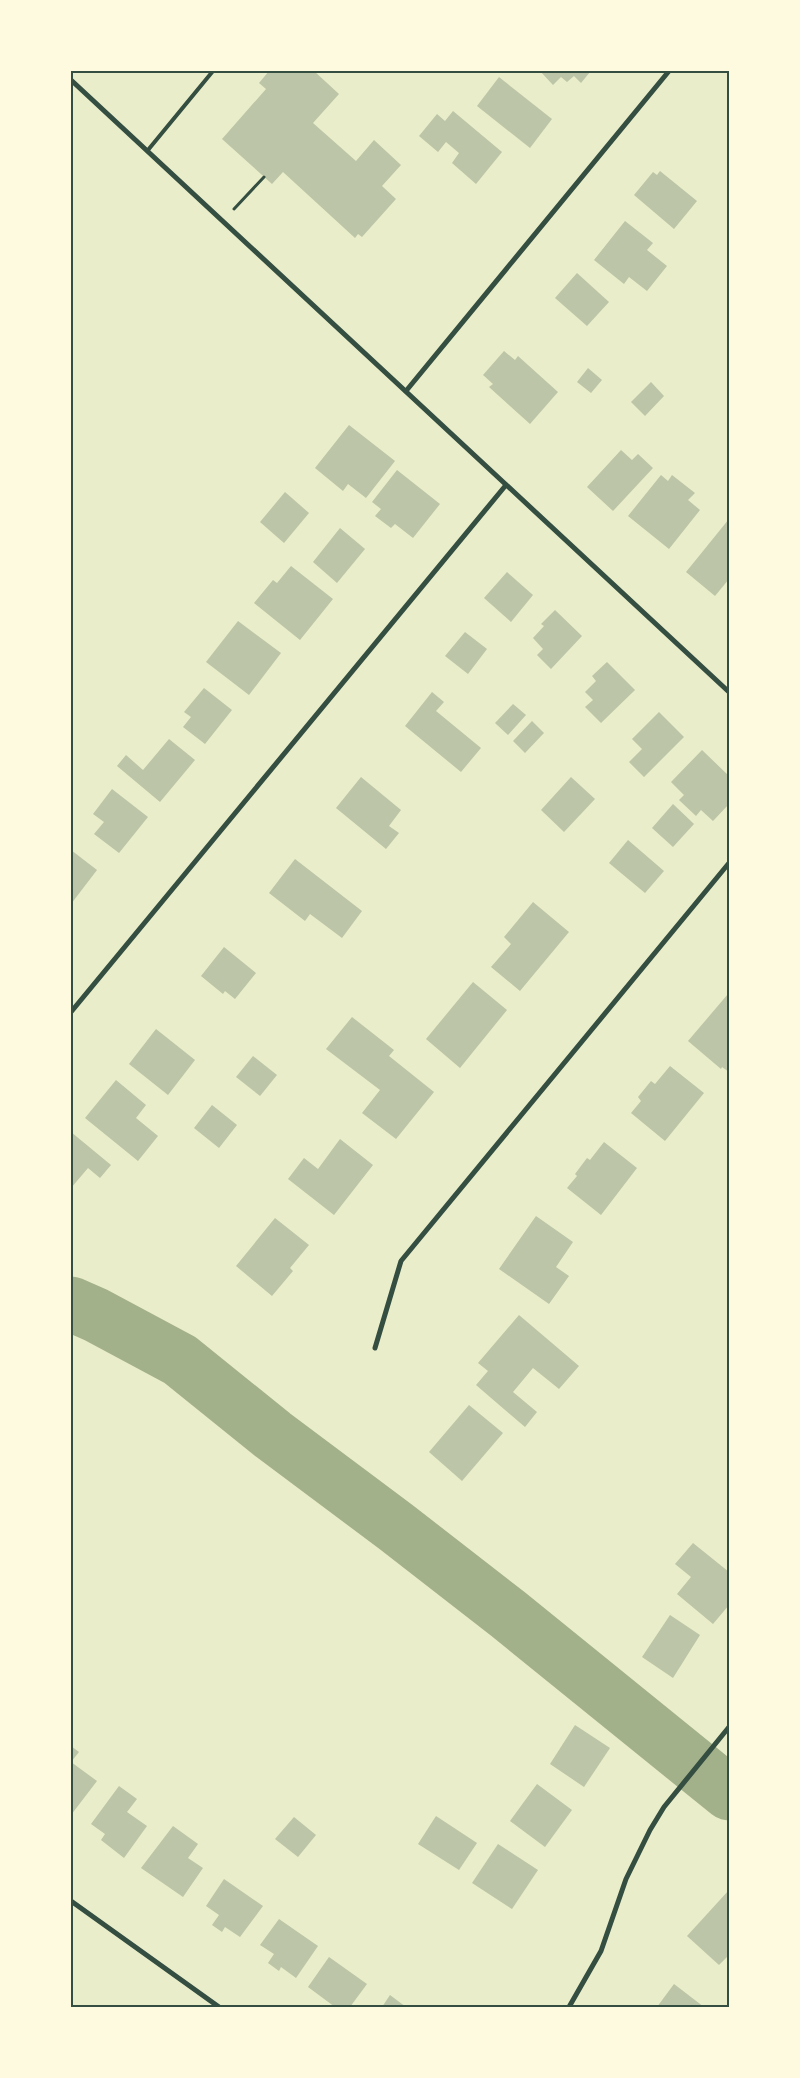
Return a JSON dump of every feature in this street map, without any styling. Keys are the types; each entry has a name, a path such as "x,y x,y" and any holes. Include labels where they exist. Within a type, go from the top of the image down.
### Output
{"street":[{"path":"406,390 669,71"},
{"path":"71,80 729,692"},
{"path":"71,1012 506,485"},
{"path":"375,1348 401,1261 729,863"},
{"path":"569,2007 601,1951 637,1853 664,1807 729,1728"},
{"path":"71,1901 218,2007"}],"lane":[{"path":"148,150 213,71"}],"path":[{"path":"224,221 264,177"}],"building":[{"path":"269,71 314,71 339,94 313,123 356,161 374,140 401,165 382,186 396,199 362,237 358,234 355,238 283,172 272,184 222,139 266,89 259,83"},
{"path":"540,71 590,72 581,83 574,76 567,82 561,77 553,85"},
{"path":"499,77 552,119 530,148 477,106"},
{"path":"453,111 502,152 476,184 452,163 459,153 446,142 438,152 419,136 437,114 445,121"},
{"path":"660,171 697,201 674,229 634,195 653,172 657,175"},
{"path":"625,221 653,243 647,250 667,266 647,291 629,277 624,284 594,260"},
{"path":"577,273 609,302 587,326 555,298"},
{"path":"504,351 515,360 518,356 558,392 530,424 489,387 493,384 483,375"},
{"path":"588,368 602,380 591,393 577,382"},
{"path":"651,382 664,396 645,416 631,402"},
{"path":"349,425 395,461 366,498 348,484 343,491 315,468"},
{"path":"621,450 632,460 638,454 653,468 613,511 587,487"},
{"path":"397,470 440,504 413,538 395,524 391,528 375,516 381,509 372,502"},
{"path":"661,475 668,481 672,475 695,493 688,500 700,510 669,549 628,516"},
{"path":"285,492 309,513 284,543 260,522"},
{"path":"729,519 729,579 715,596 686,572"},
{"path":"340,528 365,549 337,583 313,562"},
{"path":"291,566 333,599 300,640 254,603 273,580 277,583"},
{"path":"507,572 533,595 511,622 484,598"},
{"path":"555,610 582,636 551,669 537,655 543,649 533,638 544,626 541,624"},
{"path":"238,621 281,653 249,695 206,662"},
{"path":"465,632 487,649 468,674 445,656"},
{"path":"607,662 635,690 601,723 585,707 593,700 585,692 596,681 592,676"},
{"path":"204,688 232,710 205,744 183,727 191,717 184,712"},
{"path":"432,692 444,702 436,711 481,748 461,772 405,726"},
{"path":"513,704 526,715 508,735 495,723"},
{"path":"659,712 684,737 644,777 629,762 642,749 632,739"},
{"path":"532,721 544,733 525,753 513,741"},
{"path":"169,739 195,760 160,802 117,766 126,755 143,770"},
{"path":"702,750 729,776 729,804 713,821 701,810 696,816 679,800 684,795 671,782"},
{"path":"361,777 401,810 389,826 399,833 386,849 336,808"},
{"path":"571,777 595,799 564,832 541,810"},
{"path":"112,789 148,817 119,853 94,834 104,822 93,814"},
{"path":"673,804 694,824 673,847 652,828"},
{"path":"628,840 664,871 645,893 609,863"},
{"path":"71,850 97,870 71,904"},
{"path":"295,859 362,911 342,938 310,914 305,921 269,893"},
{"path":"533,902 569,932 520,991 491,967 511,944 504,937"},
{"path":"224,947 256,973 235,999 225,991 223,994 201,976"},
{"path":"473,982 507,1010 460,1068 426,1039"},
{"path":"728,994 729,1072 722,1067 721,1069 688,1041"},
{"path":"352,1017 394,1050 389,1056 434,1092 396,1139 362,1113 380,1090 326,1049"},
{"path":"156,1029 195,1060 168,1095 129,1064"},
{"path":"253,1056 277,1075 260,1096 236,1077"},
{"path":"670,1066 704,1093 665,1141 631,1113 641,1101 638,1097 651,1081 655,1084"},
{"path":"116,1080 146,1105 136,1118 158,1136 138,1161 85,1118"},
{"path":"212,1105 237,1125 219,1148 194,1128"},
{"path":"71,1132 111,1165 100,1178 88,1168 71,1188"},
{"path":"340,1139 373,1165 334,1215 288,1179 304,1158 318,1169"},
{"path":"604,1142 637,1168 601,1215 567,1188 577,1176 575,1174 587,1158 590,1160"},
{"path":"536,1216 573,1242 556,1267 569,1276 549,1304 499,1269"},
{"path":"275,1218 309,1245 290,1268 293,1271 272,1296 236,1266"},
{"path":"519,1315 579,1366 559,1389 533,1368 513,1392 537,1412 525,1427 476,1385 488,1371 478,1363"},
{"path":"469,1405 503,1433 462,1481 429,1452"},
{"path":"693,1543 729,1572 729,1605 713,1624 677,1594 691,1577 675,1564"},
{"path":"670,1615 700,1635 673,1678 642,1657"},
{"path":"575,1725 610,1748 584,1787 550,1764"},
{"path":"71,1746 79,1752 71,1762"},
{"path":"71,1762 97,1781 71,1815"},
{"path":"537,1784 572,1810 545,1847 510,1821"},
{"path":"119,1786 137,1799 127,1812 147,1826 124,1858 101,1840 105,1834 91,1824"},
{"path":"436,1816 477,1843 459,1870 418,1844"},
{"path":"294,1817 316,1835 298,1857 275,1839"},
{"path":"173,1826 198,1844 188,1858 203,1868 183,1897 141,1868"},
{"path":"498,1844 538,1870 512,1909 472,1883"},
{"path":"224,1879 263,1906 240,1937 225,1927 222,1932 212,1925 219,1915 206,1906"},
{"path":"729,1890 729,1955 719,1965 687,1936"},
{"path":"279,1919 318,1946 296,1978 281,1967 279,1971 268,1963 274,1954 260,1945"},
{"path":"329,1957 367,1984 350,2007 335,2007 308,1987"},
{"path":"674,1984 704,2007 657,2007"},
{"path":"390,1995 406,2007 382,2007"}],"waterway":[{"path":"71,1304 96,1315 180,1360 273,1435 508,1614 729,1793"}]}
